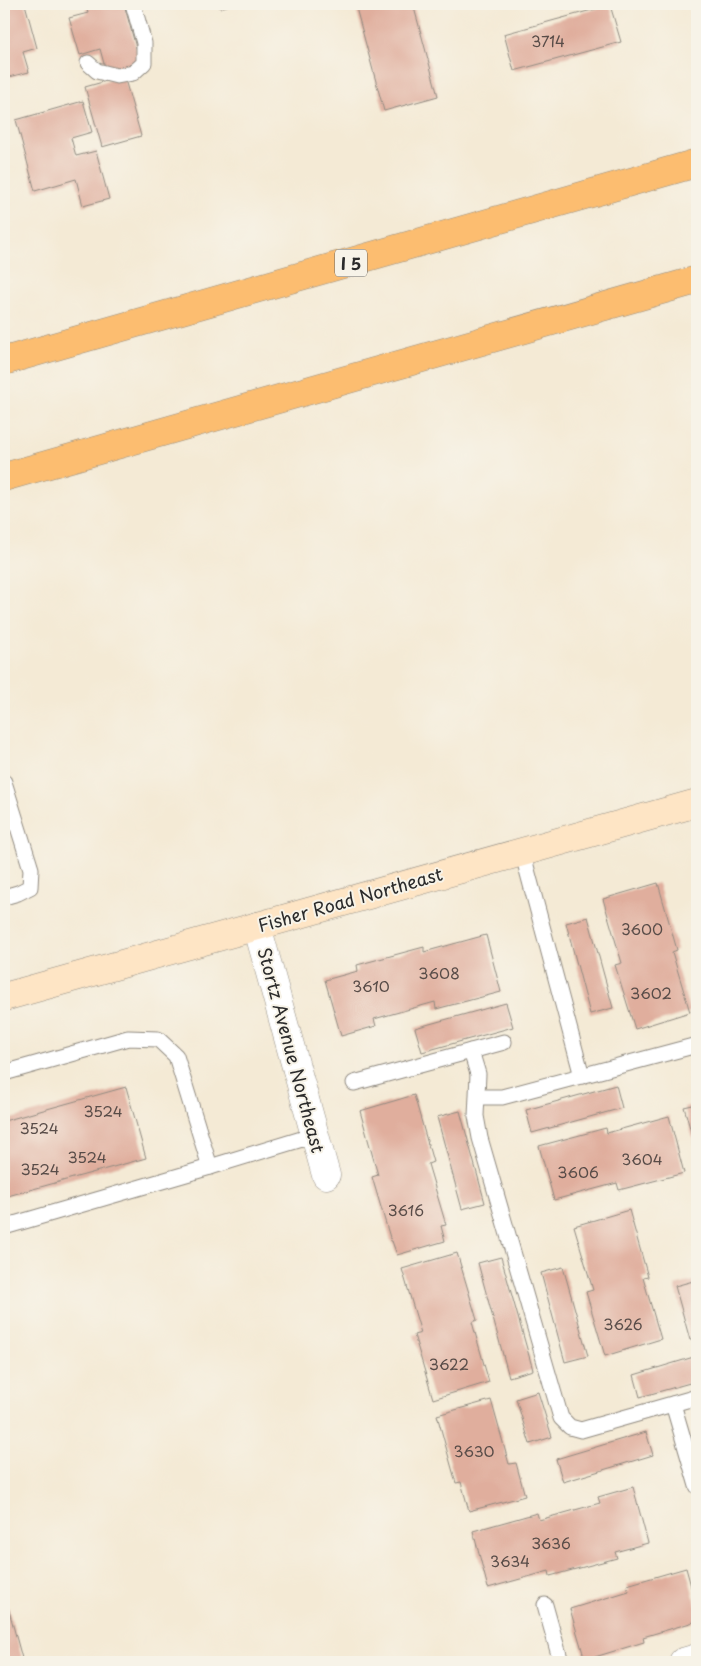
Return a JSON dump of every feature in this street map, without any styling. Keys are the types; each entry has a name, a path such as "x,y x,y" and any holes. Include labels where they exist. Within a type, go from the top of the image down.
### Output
{"highway":[{"name":"I 5","path":"4,361 697,163"},
{"path":"4,477 697,280"}],"street":[{"name":"Fisher Road Northeast","path":"4,997 697,803"},
{"name":"Stortz Avenue Northeast","path":"257,926 326,1175"},
{"path":"683,1662 697,1658"}],"lane":[{"path":"88,62 97,71 117,76 133,73 144,63 144,43 133,4"},
{"path":"4,782 31,870 30,887 4,898"},
{"path":"522,851 582,1076"},
{"path":"4,1073 128,1038 158,1039 176,1056 210,1167"},
{"path":"354,1083 504,1042"},
{"path":"478,1097 502,1097 697,1045"},
{"path":"471,1051 478,1074 476,1116 480,1138 560,1418 570,1427 581,1430 697,1397"},
{"path":"4,1227 315,1135"},
{"path":"673,1404 697,1486"},
{"path":"545,1605 561,1662"}],"building":[{"path":"4,4 25,4 37,48 23,52 29,72 5,78"},
{"path":"85,4 124,4 140,62 106,71 100,49 80,55 69,18 88,13"},
{"path":"219,4 233,4 220,8"},
{"path":"355,4 413,4 438,96 384,111"},
{"path":"557,4 575,4 558,9"},
{"path":"610,5 621,42 514,71 504,34"},
{"path":"124,76 141,136 102,147 85,87"},
{"path":"83,101 92,132 71,138 76,156 96,151 109,199 83,206 76,179 35,191 16,120"},
{"path":"658,883 677,950 672,952 690,1012 635,1029 615,965 622,963 603,899"},
{"path":"588,917 613,1008 590,1014 566,923"},
{"path":"486,935 501,992 436,1009 435,1002 374,1019 376,1026 341,1036 325,980 358,971 357,965 424,947 424,952"},
{"path":"506,1003 513,1027 422,1052 415,1028"},
{"path":"616,1085 622,1108 532,1133 526,1110"},
{"path":"126,1087 146,1158 4,1197 4,1121"},
{"path":"414,1095 433,1162 428,1164 446,1225 441,1226 445,1241 397,1255 372,1177 378,1175 360,1111"},
{"path":"697,1104 697,1153 684,1107"},
{"path":"460,1111 485,1203 462,1209 437,1117"},
{"path":"669,1116 684,1173 619,1190 617,1183 554,1200 539,1146 606,1128 607,1133"},
{"path":"629,1210 648,1277 643,1278 661,1339 605,1356 586,1292 593,1290 574,1226"},
{"path":"457,1253 477,1320 472,1322 489,1382 433,1399 414,1335 421,1333 402,1269"},
{"path":"501,1257 533,1370 509,1377 478,1263"},
{"path":"563,1267 588,1356 565,1362 541,1273"},
{"path":"697,1280 697,1338 690,1340 675,1286"},
{"path":"697,1356 697,1381 640,1397 634,1375"},
{"path":"538,1392 552,1437 530,1444 516,1399"},
{"path":"491,1400 509,1464 516,1463 525,1496 469,1511 461,1482 456,1483 437,1415"},
{"path":"646,1432 653,1455 563,1482 556,1459"},
{"path":"633,1487 648,1543 615,1552 617,1558 550,1576 549,1571 488,1588 473,1531 537,1513 539,1520 600,1503 598,1497"},
{"path":"686,1568 697,1608 697,1621 643,1637 644,1642 585,1660 570,1609 629,1591 627,1585"},
{"path":"8,1607 23,1662 4,1662 4,1608"}]}
